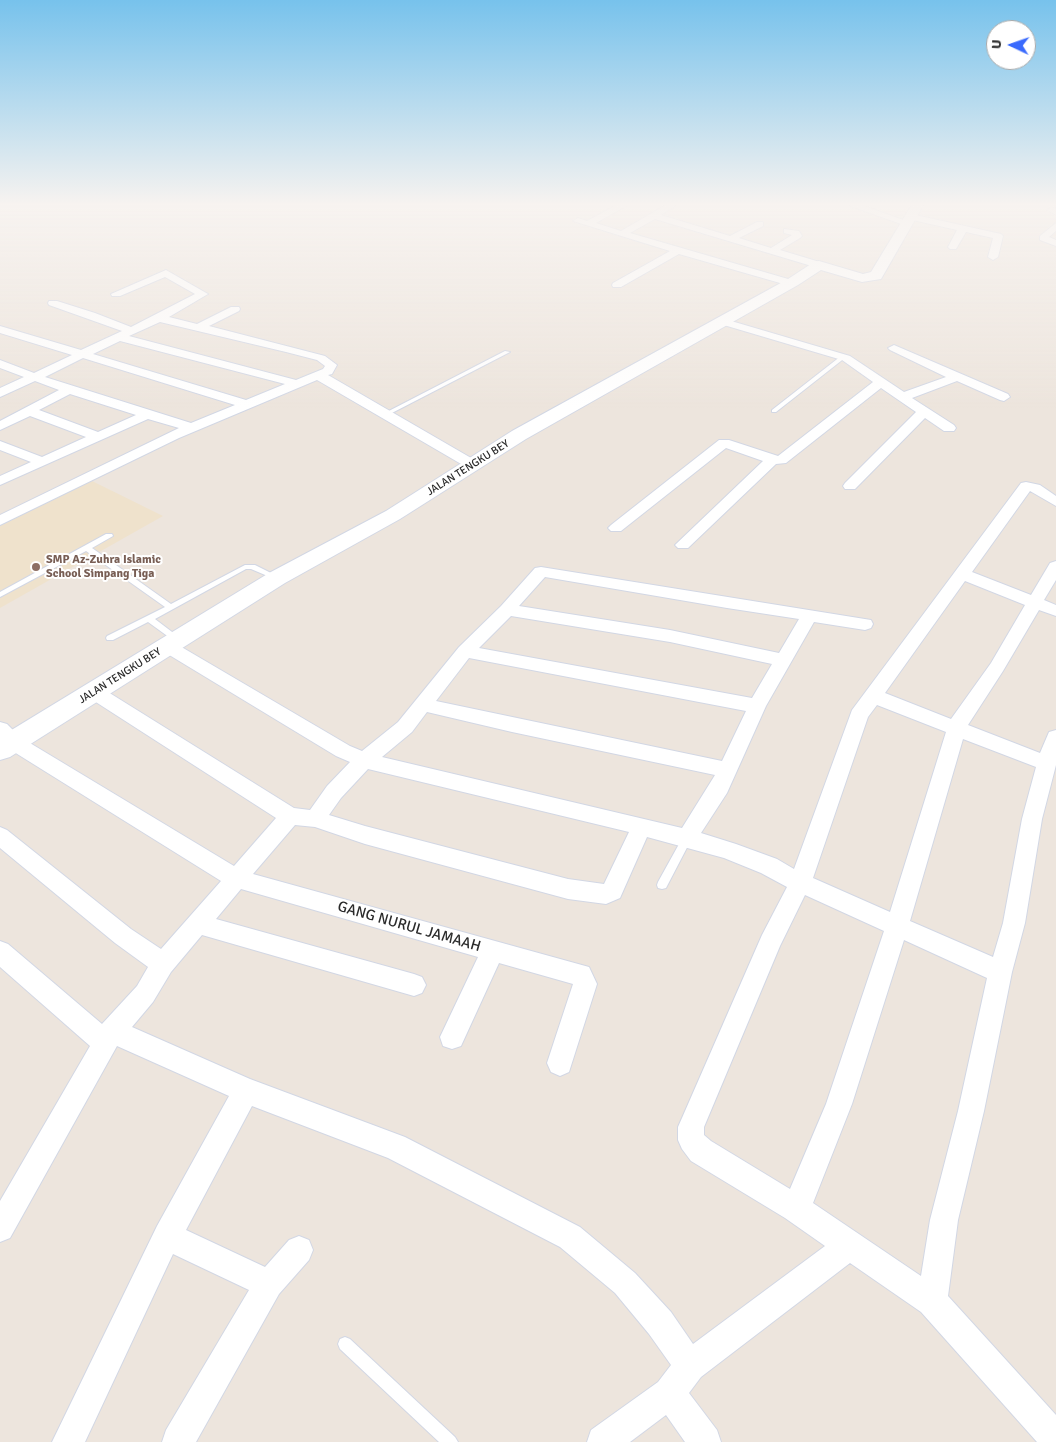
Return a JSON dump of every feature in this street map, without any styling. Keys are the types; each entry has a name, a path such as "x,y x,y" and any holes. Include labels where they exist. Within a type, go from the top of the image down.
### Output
{"main road":[{"name":"JALAN TENGKU BEY","path":"4,740 94,692 277,578 393,515 519,435 806,273"},
{"path":"846,273 862,278 876,276 878,273"}],"street":[{"path":"116,294 165,273"},
{"path":"0,393 159,318 197,299 203,293 167,273"},
{"path":"617,285 638,273"},
{"path":"756,273 791,283"},
{"path":"53,303 91,315 131,331"},
{"path":"199,327 235,309"},
{"path":"0,521 192,428 318,375 330,368 329,362 246,338 159,318"},
{"path":"217,318 246,338"},
{"path":"721,321 843,357 948,428"},
{"path":"0,329 248,405"},
{"path":"118,337 297,384"},
{"path":"894,348 1004,397"},
{"path":"0,364 70,390 192,428"},
{"path":"318,375 473,465"},
{"path":"902,397 957,377"},
{"path":"616,528 724,443 772,460 781,460 880,382"},
{"path":"0,426 70,390"},
{"path":"28,412 99,437"},
{"path":"850,486 924,412"},
{"path":"0,481 148,414"},
{"path":"0,445 43,462"},
{"path":"682,545 772,460"},
{"path":"1056,502 1035,488 1026,486 859,715 800,883 766,951 691,1127 691,1140 701,1151 796,1208 932,1301 1056,1439"},
{"path":"796,1208 807,1186 839,1104 897,926 959,722 997,667 1056,566"},
{"path":"315,820 334,792 364,760 405,727 465,651 507,610 538,574 545,571 865,624"},
{"path":"961,573 1056,611"},
{"path":"507,610 670,636 783,660"},
{"path":"687,838 720,787 726,770 757,706 809,616"},
{"path":"172,643 343,751 364,760 687,838 728,850 769,866 800,883 1000,972"},
{"path":"465,651 757,706"},
{"path":"94,692 290,816 315,820 568,889 606,894 612,891 616,886 641,828"},
{"path":"873,696 1046,763"},
{"path":"422,704 726,770"},
{"path":"932,1301 944,1220 972,1111 1000,972 1014,923 1032,818 1046,763 1056,737"},
{"name":"GANG NURUL JAMAAH","path":"4,740 237,879 581,975"},
{"path":"4,1210 112,1031 145,994 163,964 290,816"},
{"path":"0,836 123,936 163,964"},
{"path":"199,924 414,985"},
{"path":"452,1038 492,950"},
{"path":"0,952 101,1039 112,1031"},
{"path":"560,1063 585,984 581,975"},
{"path":"112,1031 246,1091 394,1146 570,1237 625,1283 660,1323 690,1366"},
{"path":"68,1442 167,1236 246,1091"},
{"path":"167,1236 269,1284"},
{"path":"603,1442 669,1393 690,1366 850,1245"},
{"path":"178,1442 269,1284 299,1250"},
{"path":"669,1393 705,1442"}],"lane":[{"path":"386,414 507,352"},
{"path":"774,411 843,357"},
{"path":"0,595 109,536"},
{"path":"88,549 171,608"},
{"path":"110,638 149,620 246,567 252,567 277,578"},
{"path":"149,620 172,643"},
{"path":"662,885 687,838"},
{"path":"345,1344 450,1442"}],"shaded area":[{"name":"SMP Az-Zuhra Islamic School Simpang Tiga","path":"90,480 163,516 0,608 0,526"}],"place":[{"name":"SMP Az-Zuhra Islamic School Simpang Tiga","path":"36,567"}]}
